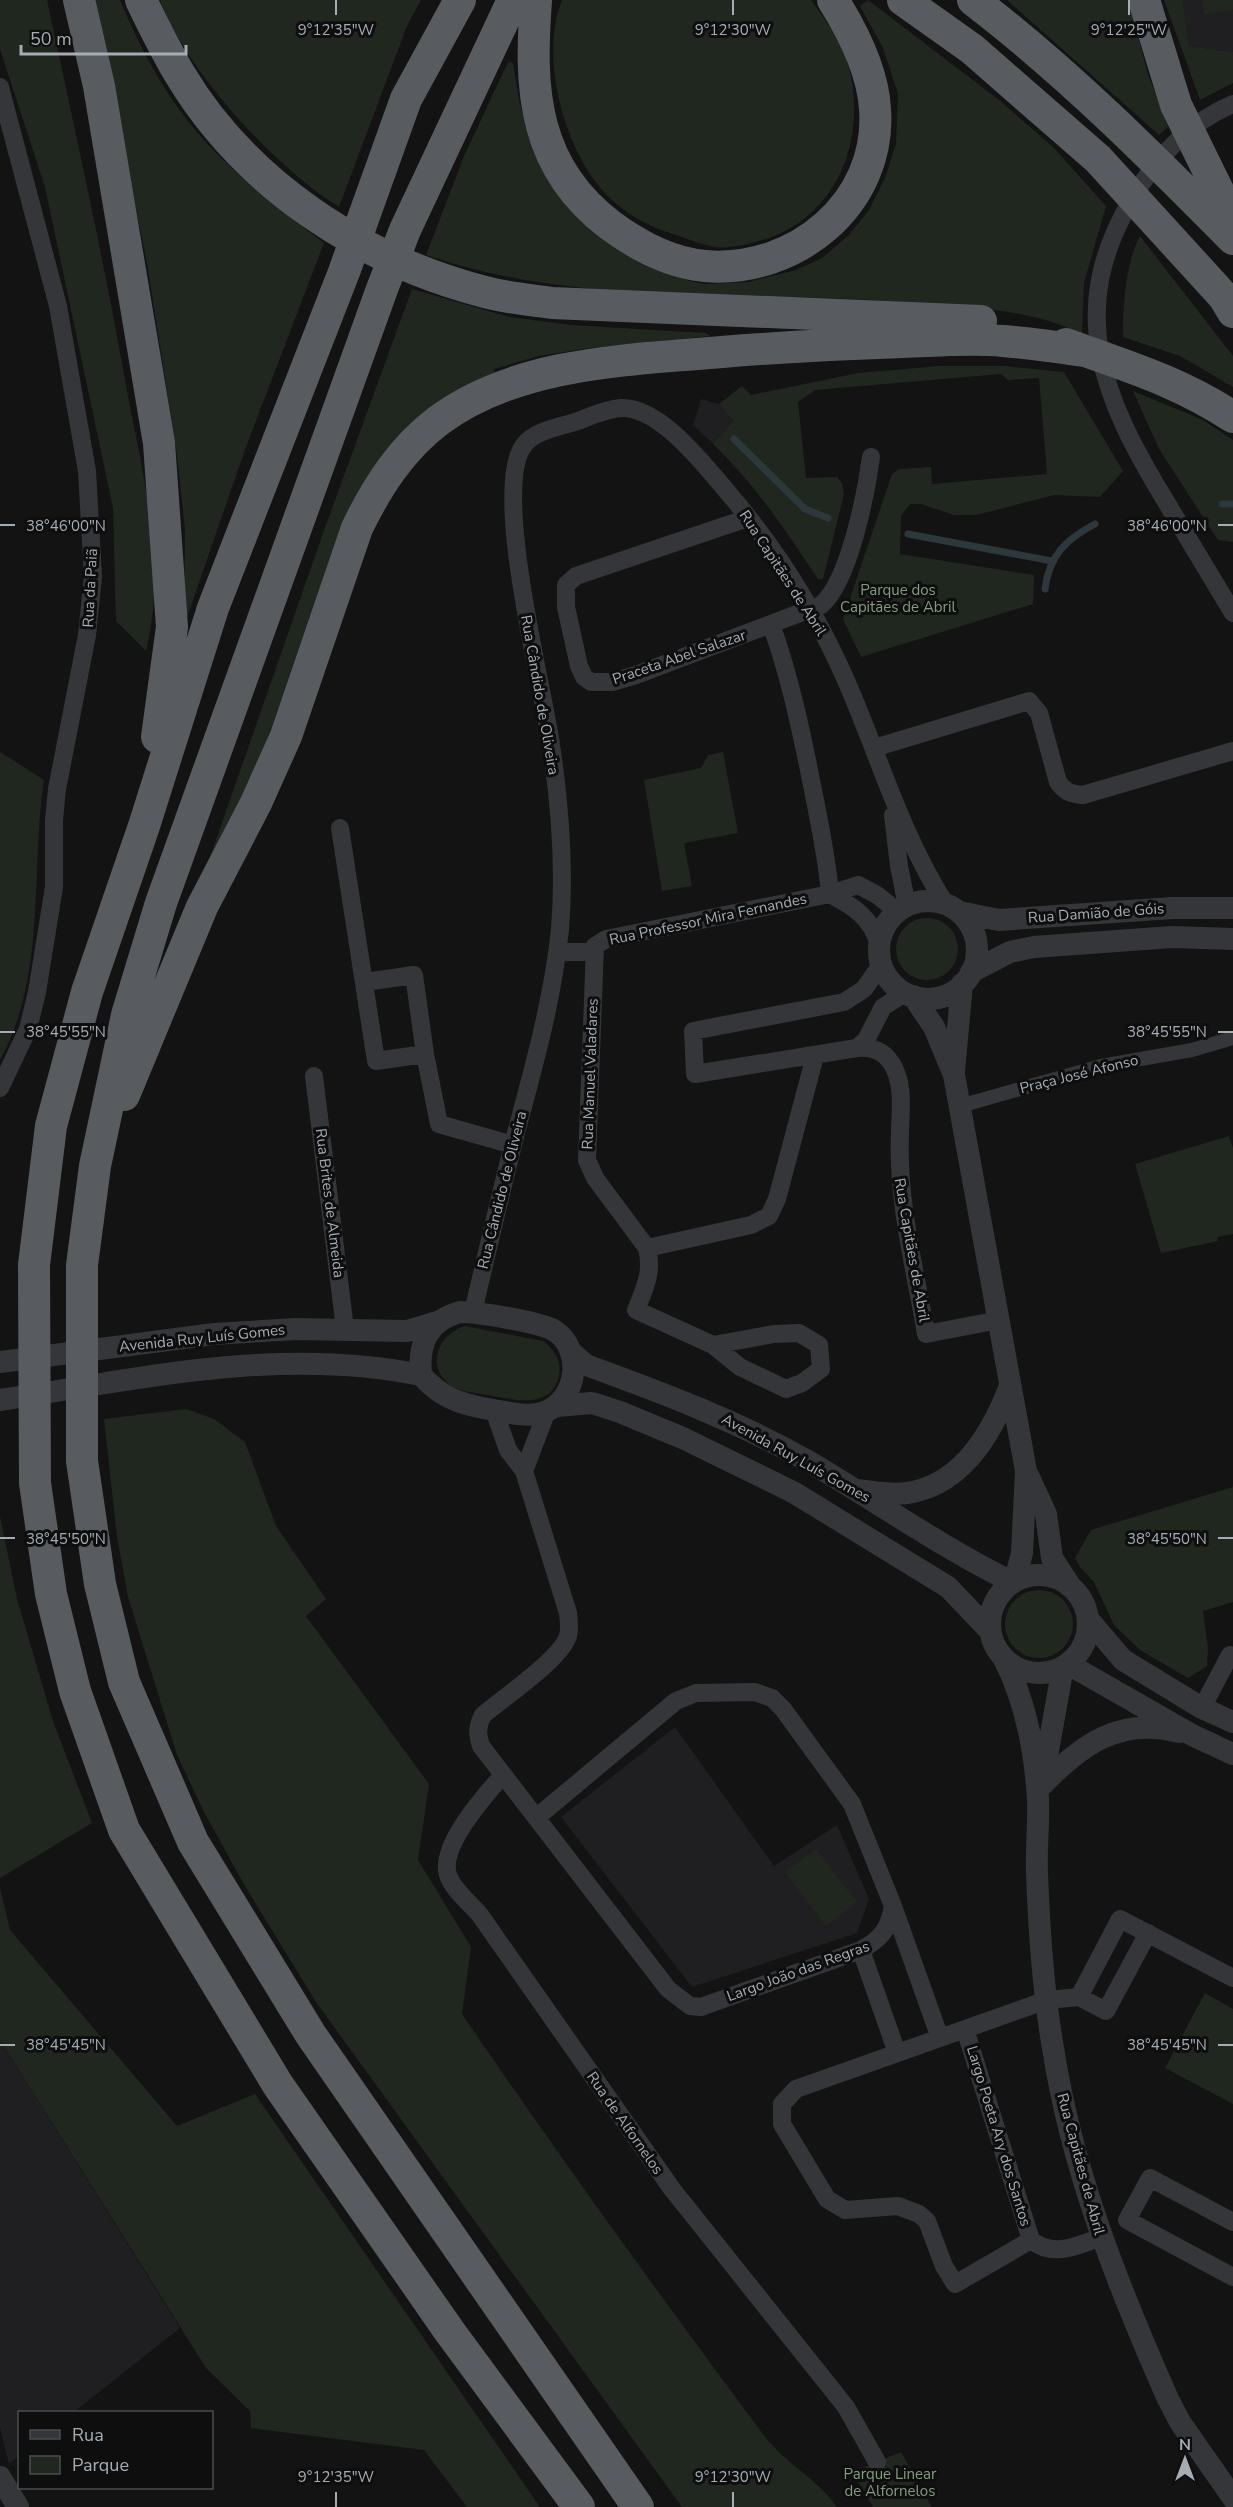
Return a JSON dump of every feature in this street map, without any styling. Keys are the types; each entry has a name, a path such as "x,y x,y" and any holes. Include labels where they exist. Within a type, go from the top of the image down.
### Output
{"highway":[{"path":"79,0 99,86 159,443 172,627 144,826"},
{"path":"141,0 179,74 204,109 263,174 307,210 370,250 427,274 486,293 552,303 994,322 1035,333 1144,370 1199,395 1233,417"},
{"path":"460,0 406,99 344,272 213,608 144,826 87,992 51,1126 34,1265 35,1483 51,1594 75,1691 124,1830 278,2085 450,2332 579,2507"},
{"path":"513,0 405,230 382,289 161,903 127,1015 95,1166 82,1265 82,1461 100,1584 124,1682 193,1842 311,2035 638,2507"},
{"path":"536,0 533,52 538,105 543,128 557,165 574,191 595,213 621,233 655,252 702,266 728,267 788,252 826,228 858,188 870,159 875,109 871,81 861,54 833,0"},
{"path":"903,0 972,49 1098,159 1224,297 1233,312"},
{"path":"973,0 1067,77 1138,143 1233,239"},
{"path":"1144,0 1176,105 1233,221"},
{"path":"95,1166 202,907 256,803 286,736 361,519 393,464 439,420 494,391 524,380 574,368 640,359 802,346 950,340 1002,341 1084,351"}],"street":[{"name":"Rua da Paiã","path":"0,87 58,306 87,471 93,576 87,635 65,738 57,789 54,820 54,887 38,992 28,1029 0,1088"},
{"path":"1233,104 1184,135 1168,148 1147,173 1121,217 1104,260 1097,304 1097,337 1105,380 1118,417 1141,460 1233,613"},
{"name":"Rua Cândido de Oliveira","path":"473,1312 542,1034 557,952 562,862 551,745 525,610 513,511 513,479 524,445 532,438 615,408 639,410"},
{"name":"Rua Capitães de Abril","path":"639,410 670,431 711,473 748,518 811,610 845,678 874,748 892,802 920,861 953,909"},
{"path":"811,610 828,599 840,578 866,499 871,457"},
{"name":"Praceta Abel Salazar","path":"748,518 576,576 566,585 566,607 579,666 584,676 591,682 602,683 636,675 811,610"},
{"path":"771,624 785,662 795,703 828,862 830,894 862,914 876,935 880,955 895,986 909,995 934,1027 954,1076 1026,1471 1022,1552 1013,1581 994,1603 989,1630"},
{"path":"874,748 1029,701 1039,713 1059,782 1063,790 1070,794 1083,795 1233,751"},
{"name":"Rua Capitães de Abril","path":"892,802 902,908"},
{"path":"340,828 376,1060 425,1054"},
{"name":"Rua Professor Mira Fernandes","path":"557,952 593,952 595,946 606,939 830,894 858,885 902,908"},
{"path":"844,1002 864,989 880,955 882,932 902,908 933,901 953,909 970,925 976,940 976,957 967,978 954,1076"},
{"name":"Rua Damião de Góis","path":"953,909 999,920 1172,908 1233,908"},
{"name":"Rua Damião de Góis","path":"967,978 1010,952 1034,947 1172,937 1233,939"},
{"name":"Rua Manuel Valadares","path":"593,952 587,1160 595,1178 647,1248"},
{"path":"365,982 414,975 425,1054 439,1124 513,1145"},
{"path":"873,1024 866,1009 860,1004 844,1002 693,1031 695,1074 857,1048 866,1040 883,1007 909,995 939,997 967,978"},
{"name":"Praça José Afonso","path":"960,1106 1101,1066 1192,1050 1233,1038"},
{"name":"Rua Capitães de Abril","path":"857,1048 870,1047 882,1052 892,1064 900,1084 902,1104 898,1173 926,1334 999,1320"},
{"path":"713,1345 774,1334 799,1333 819,1345 821,1369 802,1383 786,1389 740,1367 713,1345 636,1310 650,1277 651,1262 647,1248 751,1225 769,1216 777,1199 815,1056"},
{"name":"Rua Brites de Almeida","path":"314,1076 345,1329"},
{"path":"524,1471 552,1409 572,1382 574,1368 571,1352 561,1337 549,1328 473,1312 460,1312 440,1321 428,1331 422,1342 421,1375 430,1386 448,1398 463,1405 523,1415 552,1409 592,1403 685,1439 793,1492 948,1587 989,1630 994,1646 1004,1659 1017,1668 1032,1673 1048,1673 1065,1666 1084,1645 1089,1620"},
{"name":"Avenida Ruy Luís Gomes","path":"0,1362 253,1330 408,1331 440,1321"},
{"name":"Avenida Ruy Luís Gomes","path":"571,1352 586,1365 715,1413 807,1461 963,1558 1013,1581"},
{"name":"Avenida Ruy Luís Gomes","path":"0,1400 206,1368 251,1364 333,1363 382,1367 421,1375"},
{"path":"854,1490 914,1492 959,1469 975,1452 991,1427 1010,1386"},
{"path":"494,1410 508,1450 524,1471 529,1496 568,1613 570,1629 568,1638 554,1656 483,1715 477,1729 481,1746 537,1817 676,1701 696,1693 712,1691 764,1694 783,1709 852,1804 893,1906 940,2038"},
{"path":"1026,1471 1046,1514 1053,1558 1069,1584 1083,1600 1089,1620 1123,1660 1202,1708 1233,1722"},
{"path":"1013,1581 1042,1574 1069,1584"},
{"path":"1202,1708 1230,1655"},
{"name":"Rua Capitães de Abril","path":"1004,1659 1017,1685 1030,1736 1040,1793"},
{"path":"1065,1666 1194,1736 1233,1754"},
{"name":"Rua Capitães de Abril","path":"1065,1666 1040,1793 1037,1871 1047,2000 1062,2098 1099,2233 1168,2399 1180,2422 1233,2498"},
{"path":"1040,1793 1081,1749 1097,1739 1120,1731 1144,1728 1167,1729 1194,1736"},
{"name":"Rua de Alfornelos","path":"503,1775 484,1796 452,1844 447,1865 453,1884 480,1915 672,2188 846,2407 877,2462"},
{"name":"Largo João das Regras","path":"537,1817 668,1989 690,2006 712,2003 861,1950 875,1943 885,1933 891,1921 893,1906"},
{"path":"1079,1997 1120,1919 1233,1978"},
{"path":"965,2029 1047,2000 1079,1997 1106,2011 1148,1933"},
{"path":"861,1950 897,2053"},
{"name":"Largo Poeta Ary dos Santos","path":"1031,2240 955,2284 944,2266 927,2221 919,2214 898,2206 856,2210 836,2207 828,2199 782,2124 782,2104 796,2089 965,2029 1031,2240 1039,2247 1053,2250 1076,2247 1127,2220"},
{"path":"1233,2222 1150,2178 1127,2220 1233,2277"},
{"path":"0,2477 18,2507"}],"shaded area":[{"path":"1183,0 1233,0 1233,52 1189,46"},
{"path":"701,399 719,404 733,421 713,444 693,425"},
{"path":"675,1727 774,1866 837,1825 869,1899 857,1933 692,1987 561,1817"},
{"path":"0,2040 180,2328 75,2411 18,2411 18,2457 9,2464 0,2428"}],"green space":[{"path":"0,0 47,0 99,244 146,488 154,587 152,619 146,651 116,621 113,508 45,187 0,49"},
{"path":"94,0 120,0 159,79 199,134 238,174 324,243 246,447 184,626 185,530 177,455 147,263"},
{"path":"160,0 421,0 407,26 339,207 288,168 235,115 190,57"},
{"path":"562,0 811,0 845,55 851,76 854,101 849,151 828,194 812,212 793,227 769,238 728,247 705,245 655,227 621,207 606,194 583,163 561,109 555,78 553,46 554,30"},
{"path":"868,0 999,100 1053,147 1106,206 1084,283 1082,334 1041,319 978,308 852,299 668,294 546,283 485,272 426,255 464,156 508,62 513,63 528,135 625,253 686,280 705,284 748,282 796,270 822,258 848,236 869,210 885,178 896,144 898,94 883,48 860,6"},
{"path":"1007,0 1128,0 1148,74 1168,127 1159,135"},
{"path":"1164,0 1183,0 1189,46 1233,52 1233,83 1200,100"},
{"path":"1202,0 1233,0 1233,10 1204,15"},
{"path":"1140,236 1233,356 1233,387 1180,356 1123,337 1124,299 1128,272"},
{"path":"412,289 509,317 571,325 706,333 710,336 590,348 539,356 494,369 495,372 418,422 277,715 224,843 210,857 322,536"},
{"name":"Parque dos Capitães de Abril","path":"940,366 1004,366 1064,372 1123,471 1100,497 1054,495 976,515 954,515 921,504 910,504 901,516 900,554 1034,575 1033,604 861,657 843,619 892,474 899,469 931,467 932,484 1047,474 1039,378 1008,380 1001,374 815,390 798,402 806,478 837,477 842,483 844,494 823,579 818,579 782,526 743,475 713,444 733,421 719,404 742,386 751,395 858,373"},
{"path":"1133,391 1203,420 1233,440 1233,542 1218,540 1159,449"},
{"path":"0,752 44,780 31,958 25,993 15,1027 0,1060"},
{"path":"723,752 738,833 684,843 692,886 662,891 644,780 701,768 708,755"},
{"path":"927,918 939,920 949,927 956,937 958,949 956,961 949,971 939,978 927,980 915,978 905,971 898,961 896,949 898,937 905,927 915,920"},
{"path":"1229,1136 1233,1148 1233,1234 1217,1237 1218,1241 1161,1253 1135,1164"},
{"path":"465,1326 543,1341 551,1348 558,1360 560,1371 555,1387 548,1394 539,1398 519,1400 469,1392 452,1386 443,1379 438,1370 438,1352 448,1336"},
{"path":"186,1409 214,1419 245,1442 276,1526 326,1599 306,1616 429,1784 418,1860 471,1947 462,2014 610,2226 763,2434 781,2454 821,2488 837,2507 682,2507 316,2002 245,1886 205,1814 177,1755 128,1597 117,1537 104,1419"},
{"path":"1233,1487 1233,1602 1203,1611 1208,1648 1207,1666 1188,1678 1140,1650 1114,1625 1094,1582 1075,1558 1091,1530"},
{"path":"0,1516 17,1599 53,1721 92,1823 0,1878"},
{"path":"1039,1590 1052,1593 1063,1600 1070,1611 1073,1624 1070,1637 1063,1648 1052,1655 1039,1658 1026,1655 1015,1648 1008,1637 1005,1624 1008,1611 1015,1600 1026,1593"},
{"path":"816,1849 857,1902 826,1926 785,1872"},
{"path":"0,1888 10,1930 177,2126 255,2094 540,2507 467,2507 424,2450 251,2428 250,2411 206,2368 0,2040"},
{"path":"1205,1993 1233,2009 1233,2104 1165,2068"},
{"name":"Parque Linear de Alfornelos","path":"901,2452 932,2507 873,2507 852,2472"}],"waterway":[{"path":"734,439 805,509 828,518"},
{"path":"1222,504 1233,504"},
{"path":"1045,589 1050,567 1067,542 1095,524"},
{"path":"908,534 1052,561"}]}
